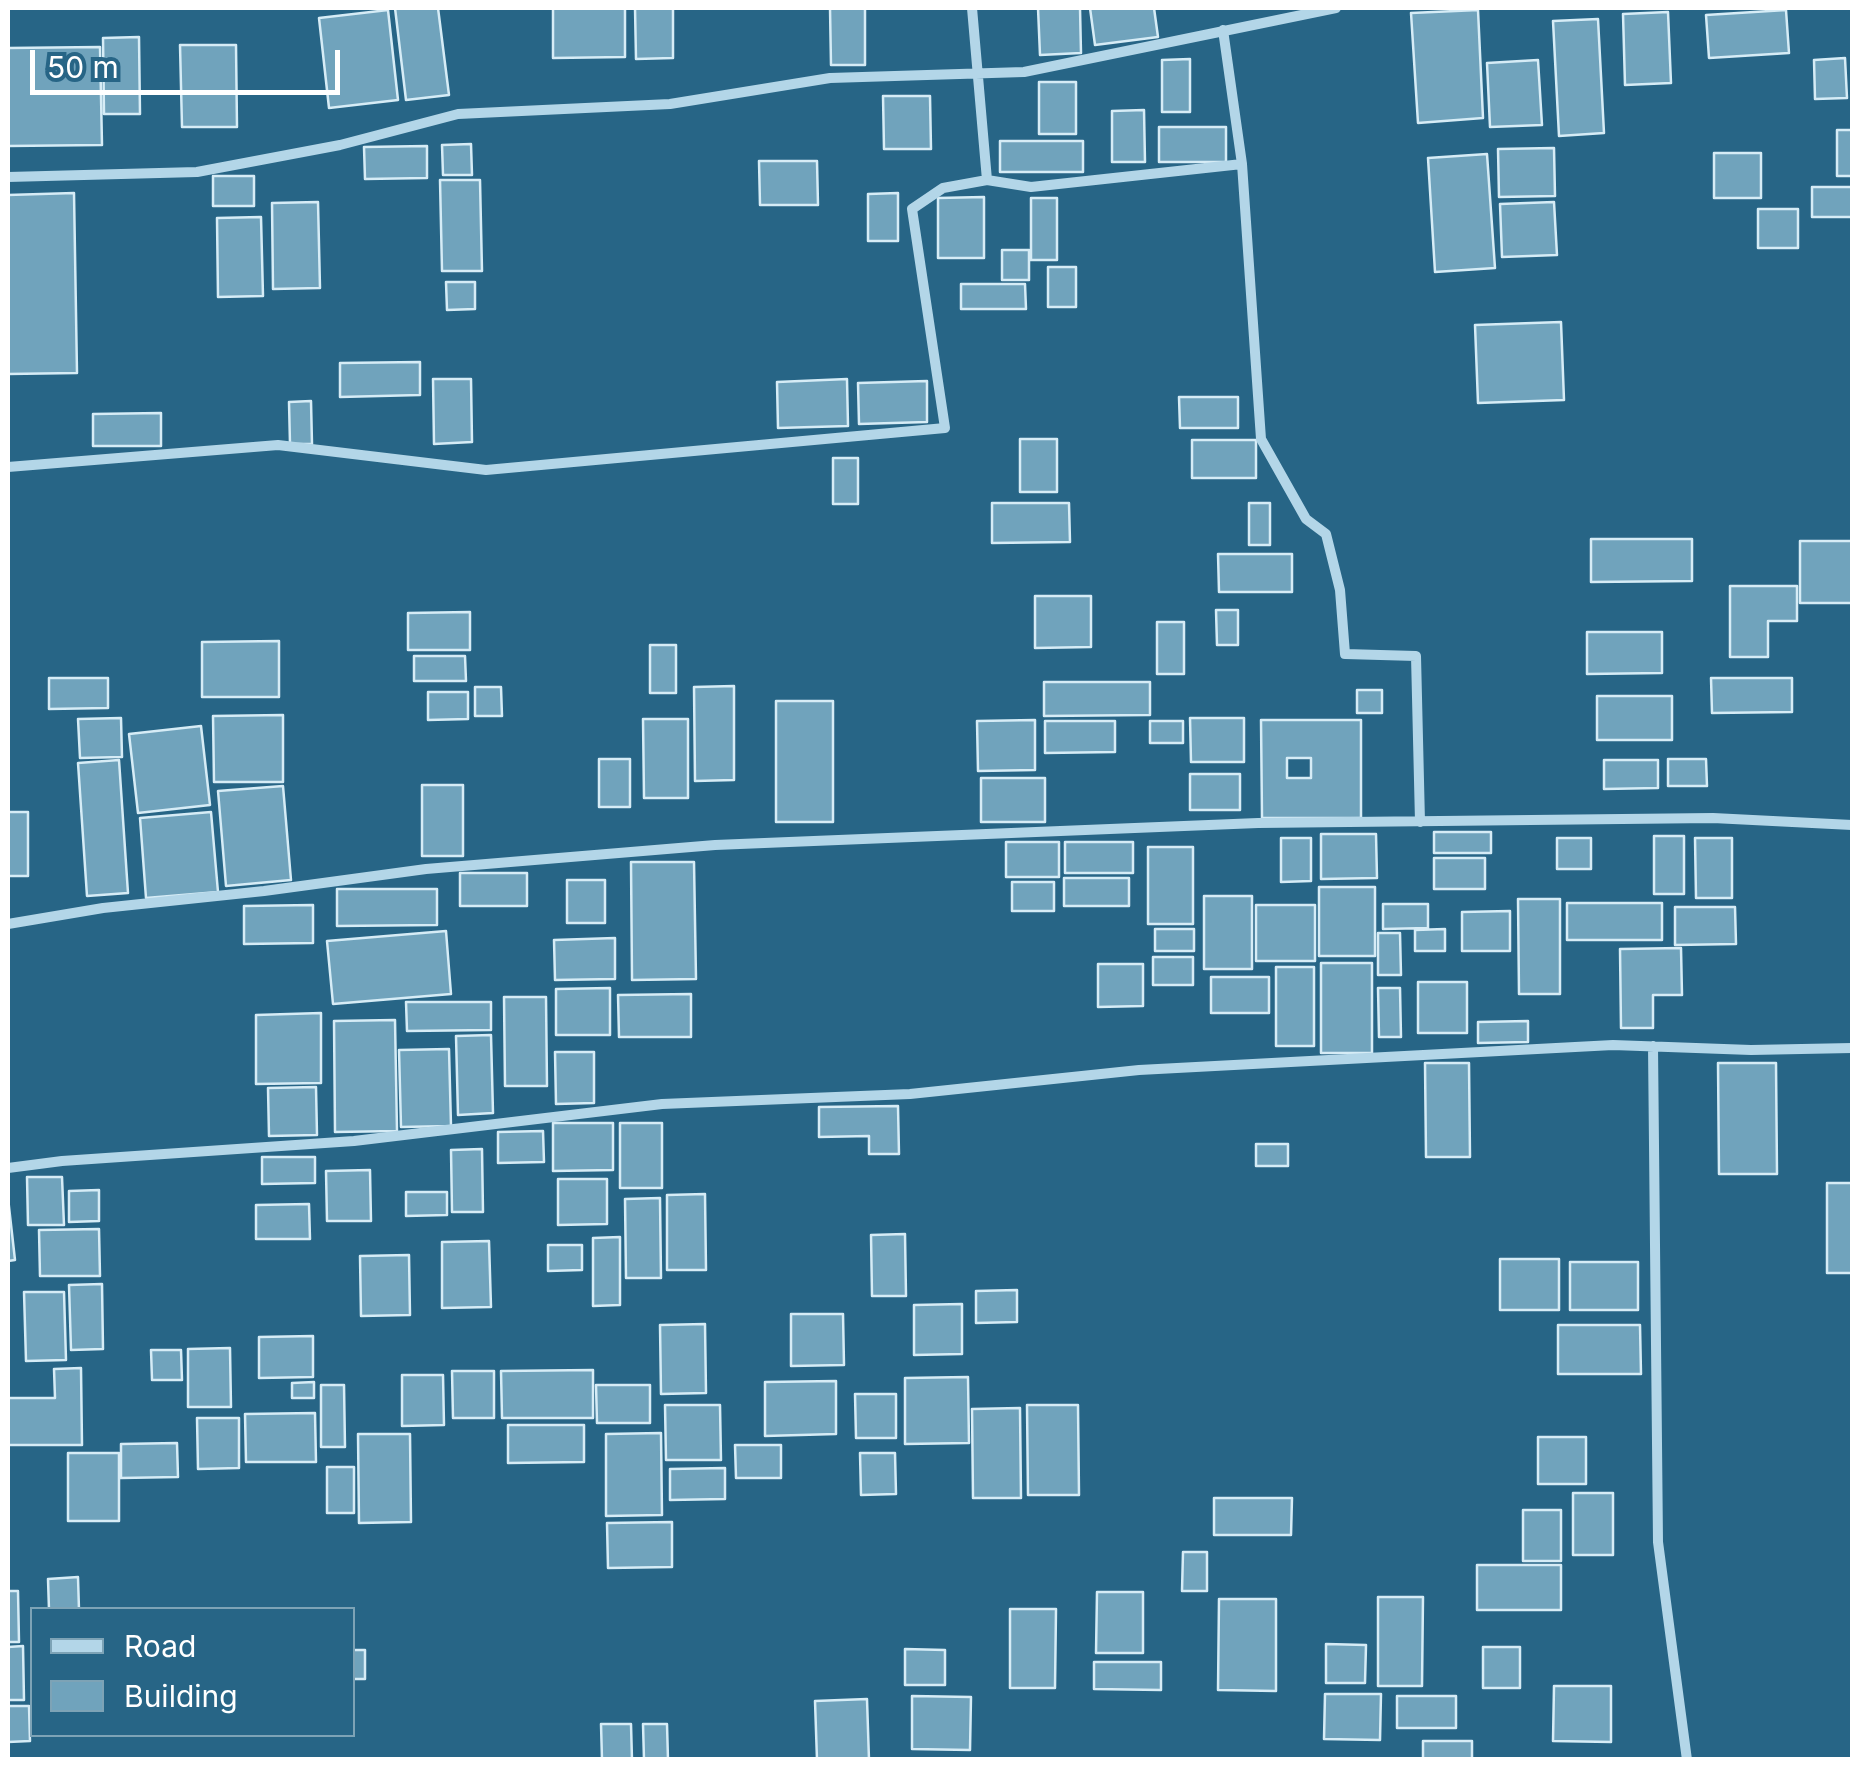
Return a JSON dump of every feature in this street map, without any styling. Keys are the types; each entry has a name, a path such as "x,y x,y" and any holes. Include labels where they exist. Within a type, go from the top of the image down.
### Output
{"street":[{"path":"972,8 987,180"},
{"path":"8,177 197,172 340,144 458,114 670,104 830,78 1024,72 1331,8"},
{"path":"1222,30 1242,164 1260,440 1306,519 1326,534 1338,576 1345,654 1416,656 1420,822"},
{"path":"8,467 278,445 486,470 944,428 912,209 943,188 987,180 1031,186 1242,164"},
{"path":"8,924 103,908 426,869 869,837 1094,832 1258,823 1713,818 1852,825"},
{"path":"8,1168 354,1141 662,1104 910,1094 1139,1070 1613,1045 1751,1050 1852,1048"},
{"path":"1652,1046 1658,1542 1687,1760"}],"building":[{"path":"395,8 438,8 449,95 406,100"},
{"path":"553,8 625,8 625,57 553,58"},
{"path":"635,8 673,8 673,58 636,59"},
{"path":"830,8 865,8 865,65 831,65"},
{"path":"1038,8 1080,8 1081,53 1040,55"},
{"path":"1090,8 1154,8 1158,37 1095,45"},
{"path":"388,10 398,100 329,108 319,18"},
{"path":"1478,10 1483,118 1418,123 1411,13"},
{"path":"1786,10 1789,53 1709,58 1706,15"},
{"path":"1668,12 1671,83 1625,85 1623,14"},
{"path":"1598,19 1604,133 1559,136 1553,21"},
{"path":"139,37 140,114 104,114 103,38"},
{"path":"180,45 236,45 237,127 182,127"},
{"path":"100,47 102,145 8,146 8,48"},
{"path":"1845,58 1847,98 1815,99 1814,60"},
{"path":"1190,59 1190,112 1162,112 1162,60"},
{"path":"1538,60 1542,125 1490,127 1487,63"},
{"path":"1039,82 1076,82 1076,134 1039,134"},
{"path":"883,96 930,96 931,149 884,149"},
{"path":"1144,110 1145,162 1112,162 1112,111"},
{"path":"1159,127 1226,127 1226,162 1159,162"},
{"path":"1837,130 1852,130 1852,176 1837,176"},
{"path":"1000,141 1083,141 1083,172 1000,172"},
{"path":"471,144 472,175 443,175 442,145"},
{"path":"427,146 427,178 365,179 364,147"},
{"path":"1554,148 1555,196 1499,197 1498,149"},
{"path":"1714,153 1761,153 1761,198 1714,198"},
{"path":"1487,154 1495,268 1435,272 1428,158"},
{"path":"759,161 817,161 818,205 760,205"},
{"path":"213,176 254,176 254,206 213,206"},
{"path":"440,180 480,180 482,271 442,271"},
{"path":"1812,187 1852,187 1852,217 1812,217"},
{"path":"74,193 77,373 8,374 8,195"},
{"path":"898,193 898,241 868,241 868,194"},
{"path":"984,197 984,258 938,258 938,198"},
{"path":"1031,198 1057,198 1057,260 1031,260"},
{"path":"318,202 320,288 273,289 272,203"},
{"path":"1554,202 1557,255 1502,257 1500,204"},
{"path":"1758,209 1798,209 1798,248 1758,248"},
{"path":"261,217 263,296 218,297 217,218"},
{"path":"1002,250 1029,250 1029,280 1002,280"},
{"path":"1048,267 1076,267 1076,307 1048,307"},
{"path":"446,282 475,282 475,309 447,310"},
{"path":"961,284 1025,284 1026,309 961,309"},
{"path":"1561,322 1564,400 1478,403 1475,325"},
{"path":"420,362 420,395 340,397 340,363"},
{"path":"433,379 471,379 472,442 434,444"},
{"path":"847,379 848,426 778,428 777,382"},
{"path":"927,381 927,422 859,424 858,383"},
{"path":"1179,397 1238,397 1238,428 1180,428"},
{"path":"311,401 312,444 290,444 289,402"},
{"path":"161,413 161,446 93,446 93,414"},
{"path":"1020,439 1057,439 1057,492 1020,492"},
{"path":"1192,440 1256,440 1256,478 1192,478"},
{"path":"833,458 858,458 858,504 833,504"},
{"path":"992,503 1069,503 1070,542 992,543"},
{"path":"1249,503 1270,503 1270,545 1249,545"},
{"path":"1591,539 1692,539 1692,581 1591,582"},
{"path":"1800,541 1852,541 1852,603 1800,603"},
{"path":"1218,554 1292,554 1292,592 1219,592"},
{"path":"1730,586 1797,586 1797,621 1768,621 1768,657 1730,657"},
{"path":"1035,596 1091,596 1091,647 1035,648"},
{"path":"1216,610 1238,610 1238,645 1217,645"},
{"path":"470,612 470,650 408,650 408,613"},
{"path":"1157,622 1184,622 1184,674 1157,674"},
{"path":"1587,632 1662,632 1662,673 1587,674"},
{"path":"279,641 279,697 202,697 202,642"},
{"path":"650,645 676,645 676,693 650,693"},
{"path":"414,656 465,656 466,681 414,681"},
{"path":"49,678 108,678 108,708 49,709"},
{"path":"1711,678 1792,678 1792,712 1712,713"},
{"path":"1044,682 1150,682 1150,715 1044,716"},
{"path":"734,686 734,780 695,781 694,687"},
{"path":"475,687 501,687 502,716 475,716"},
{"path":"1357,690 1382,690 1382,713 1357,713"},
{"path":"428,692 468,692 468,719 428,720"},
{"path":"1597,696 1672,696 1672,740 1597,740"},
{"path":"776,701 833,701 833,822 776,822"},
{"path":"283,715 283,782 214,782 213,716"},
{"path":"121,718 122,757 80,758 78,719"},
{"path":"1190,718 1244,718 1244,762 1191,762"},
{"path":"643,719 688,719 688,798 644,798"},
{"path":"1035,720 1035,770 978,771 977,721"},
{"path":"1261,720 1361,720 1361,818 1262,818","holes":["1287,758 1311,758 1311,778 1287,778"]},
{"path":"1045,721 1115,721 1115,752 1045,753"},
{"path":"1150,721 1183,721 1183,743 1150,743"},
{"path":"201,726 210,805 138,813 129,734"},
{"path":"599,759 630,759 630,807 599,807"},
{"path":"1668,759 1706,759 1707,786 1668,786"},
{"path":"119,760 128,893 87,896 78,763"},
{"path":"1604,760 1658,760 1658,788 1604,789"},
{"path":"1190,774 1240,774 1240,810 1190,810"},
{"path":"981,778 1045,778 1045,822 981,822"},
{"path":"422,785 463,785 463,856 422,856"},
{"path":"283,786 291,880 226,886 218,791"},
{"path":"8,812 28,812 28,876 8,876"},
{"path":"211,812 218,892 146,898 140,818"},
{"path":"1434,832 1491,832 1491,853 1434,853"},
{"path":"1321,834 1376,834 1377,878 1321,879"},
{"path":"1654,836 1684,836 1684,894 1654,894"},
{"path":"1281,838 1311,838 1311,881 1281,882"},
{"path":"1557,838 1591,838 1591,869 1557,869"},
{"path":"1695,838 1732,838 1732,898 1696,898"},
{"path":"1006,842 1059,842 1059,877 1006,877"},
{"path":"1065,842 1133,842 1133,873 1065,873"},
{"path":"1148,847 1193,847 1193,924 1148,924"},
{"path":"1434,858 1485,858 1485,889 1434,889"},
{"path":"631,862 694,862 696,979 632,980"},
{"path":"460,873 527,873 527,906 460,906"},
{"path":"1064,878 1129,878 1129,906 1064,906"},
{"path":"567,880 605,880 605,923 567,923"},
{"path":"1012,882 1054,882 1054,911 1012,911"},
{"path":"1319,887 1375,887 1375,956 1319,956"},
{"path":"337,889 437,889 437,925 337,926"},
{"path":"1204,896 1252,896 1252,969 1204,969"},
{"path":"1518,899 1560,899 1560,994 1519,994"},
{"path":"1567,903 1662,903 1662,940 1567,940"},
{"path":"1383,904 1428,904 1428,928 1383,929"},
{"path":"313,905 313,943 244,944 244,906"},
{"path":"1256,905 1315,905 1315,961 1256,961"},
{"path":"1675,907 1735,907 1736,944 1675,945"},
{"path":"1510,911 1510,951 1462,951 1462,912"},
{"path":"1155,929 1194,929 1194,951 1155,951"},
{"path":"1445,929 1445,951 1415,951 1415,930"},
{"path":"446,931 451,994 333,1004 327,941"},
{"path":"1378,933 1400,933 1401,975 1378,975"},
{"path":"615,938 615,979 555,980 554,940"},
{"path":"1681,948 1682,995 1653,995 1653,1028 1621,1028 1620,949"},
{"path":"1153,957 1193,957 1193,985 1153,985"},
{"path":"1321,963 1372,963 1372,1053 1321,1053"},
{"path":"1098,964 1143,964 1143,1006 1098,1007"},
{"path":"1276,967 1314,967 1314,1046 1276,1046"},
{"path":"1211,977 1269,977 1269,1013 1211,1013"},
{"path":"1418,982 1467,982 1467,1033 1418,1033"},
{"path":"610,988 610,1035 556,1035 556,989"},
{"path":"1378,988 1400,988 1401,1037 1379,1037"},
{"path":"691,994 691,1037 619,1037 618,995"},
{"path":"504,997 546,997 547,1086 505,1086"},
{"path":"406,1002 491,1002 491,1030 407,1031"},
{"path":"321,1013 321,1083 256,1084 256,1015"},
{"path":"395,1020 397,1131 335,1132 334,1021"},
{"path":"1528,1021 1528,1042 1478,1043 1478,1022"},
{"path":"491,1035 493,1113 458,1115 456,1036"},
{"path":"449,1049 451,1126 401,1127 399,1050"},
{"path":"555,1052 594,1052 594,1103 556,1104"},
{"path":"1425,1063 1469,1063 1470,1157 1426,1157"},
{"path":"1718,1063 1776,1063 1777,1174 1719,1174"},
{"path":"316,1087 317,1135 269,1136 268,1088"},
{"path":"898,1106 899,1154 869,1154 869,1136 819,1137 819,1107"},
{"path":"553,1123 613,1123 613,1170 553,1171"},
{"path":"620,1123 662,1123 662,1188 620,1188"},
{"path":"543,1131 544,1162 498,1163 498,1132"},
{"path":"1256,1144 1288,1144 1288,1166 1256,1166"},
{"path":"482,1149 483,1212 452,1212 451,1150"},
{"path":"262,1157 315,1157 315,1183 262,1184"},
{"path":"370,1170 371,1221 327,1221 326,1171"},
{"path":"27,1177 62,1177 64,1225 28,1225"},
{"path":"558,1179 607,1179 607,1224 558,1225"},
{"path":"1827,1183 1852,1183 1852,1273 1827,1273"},
{"path":"99,1190 99,1221 69,1222 69,1191"},
{"path":"406,1192 447,1192 447,1215 406,1216"},
{"path":"705,1194 706,1270 667,1270 667,1195"},
{"path":"8,1198 15,1260 8,1261"},
{"path":"660,1198 661,1278 626,1278 625,1199"},
{"path":"309,1204 310,1239 256,1239 256,1205"},
{"path":"99,1229 100,1276 40,1276 39,1230"},
{"path":"905,1234 906,1296 872,1296 871,1235"},
{"path":"620,1237 620,1305 593,1306 593,1238"},
{"path":"489,1241 491,1307 442,1308 442,1242"},
{"path":"548,1245 582,1245 582,1270 548,1271"},
{"path":"409,1255 410,1315 361,1316 360,1256"},
{"path":"1500,1259 1559,1259 1559,1310 1500,1310"},
{"path":"1570,1262 1638,1262 1638,1310 1570,1310"},
{"path":"102,1284 103,1349 71,1350 69,1285"},
{"path":"1017,1290 1017,1322 976,1323 976,1291"},
{"path":"24,1292 64,1292 66,1360 26,1361"},
{"path":"962,1304 962,1354 914,1355 914,1305"},
{"path":"791,1314 843,1314 844,1365 791,1366"},
{"path":"705,1324 706,1393 661,1394 660,1325"},
{"path":"1558,1325 1640,1325 1641,1374 1558,1374"},
{"path":"313,1336 313,1377 259,1378 259,1337"},
{"path":"230,1348 231,1407 188,1407 188,1349"},
{"path":"151,1350 181,1350 182,1380 152,1380"},
{"path":"81,1368 82,1445 8,1445 8,1398 55,1398 54,1369"},
{"path":"593,1370 593,1418 502,1418 501,1371"},
{"path":"452,1371 494,1371 494,1418 453,1418"},
{"path":"402,1375 443,1375 444,1425 402,1426"},
{"path":"968,1377 969,1443 905,1444 905,1378"},
{"path":"836,1381 836,1434 765,1436 765,1382"},
{"path":"314,1382 314,1398 292,1398 292,1383"},
{"path":"321,1385 344,1385 345,1447 321,1447"},
{"path":"596,1385 650,1385 650,1423 597,1423"},
{"path":"855,1394 896,1394 896,1438 856,1438"},
{"path":"665,1405 720,1405 721,1460 666,1460"},
{"path":"1027,1405 1078,1405 1079,1495 1028,1495"},
{"path":"1020,1408 1021,1498 973,1498 972,1409"},
{"path":"315,1413 316,1462 246,1462 245,1414"},
{"path":"197,1418 239,1418 239,1468 198,1469"},
{"path":"508,1425 584,1425 584,1462 508,1463"},
{"path":"661,1433 662,1515 606,1516 606,1434"},
{"path":"358,1434 410,1434 411,1522 359,1523"},
{"path":"1538,1437 1586,1437 1586,1484 1538,1484"},
{"path":"177,1443 178,1477 121,1478 121,1444"},
{"path":"735,1445 781,1445 781,1478 736,1478"},
{"path":"68,1453 119,1453 119,1521 68,1521"},
{"path":"860,1453 895,1453 896,1494 861,1495"},
{"path":"327,1467 354,1467 354,1513 327,1513"},
{"path":"725,1468 725,1499 670,1500 670,1469"},
{"path":"1573,1493 1613,1493 1613,1555 1573,1555"},
{"path":"1214,1498 1292,1498 1291,1535 1214,1535"},
{"path":"1523,1510 1561,1510 1561,1561 1523,1561"},
{"path":"672,1522 672,1567 608,1568 607,1523"},
{"path":"1183,1552 1207,1552 1207,1591 1182,1591"},
{"path":"1477,1565 1561,1565 1561,1610 1477,1610"},
{"path":"78,1577 79,1607 49,1607 48,1579"},
{"path":"8,1591 18,1591 19,1642 8,1642"},
{"path":"1097,1592 1143,1592 1143,1653 1096,1653"},
{"path":"1378,1597 1423,1597 1422,1686 1378,1686"},
{"path":"1219,1599 1276,1599 1276,1691 1218,1690"},
{"path":"1010,1609 1056,1609 1055,1688 1010,1688"},
{"path":"1326,1644 1366,1645 1365,1683 1326,1683"},
{"path":"23,1646 24,1700 8,1700 8,1647"},
{"path":"1483,1647 1520,1647 1520,1688 1483,1688"},
{"path":"905,1649 945,1650 945,1685 905,1685"},
{"path":"355,1650 365,1650 365,1679 355,1679"},
{"path":"1094,1662 1161,1662 1161,1690 1094,1689"},
{"path":"1554,1686 1611,1686 1611,1742 1553,1741"},
{"path":"1325,1694 1381,1694 1380,1740 1324,1739"},
{"path":"912,1696 971,1697 970,1750 912,1749"},
{"path":"1397,1696 1456,1696 1456,1728 1397,1728"},
{"path":"867,1699 869,1760 817,1760 815,1701"},
{"path":"8,1706 29,1706 30,1741 8,1742"},
{"path":"601,1724 631,1724 632,1760 602,1760"},
{"path":"643,1724 667,1724 668,1760 644,1760"},
{"path":"1423,1741 1472,1741 1472,1760 1423,1760"}]}
